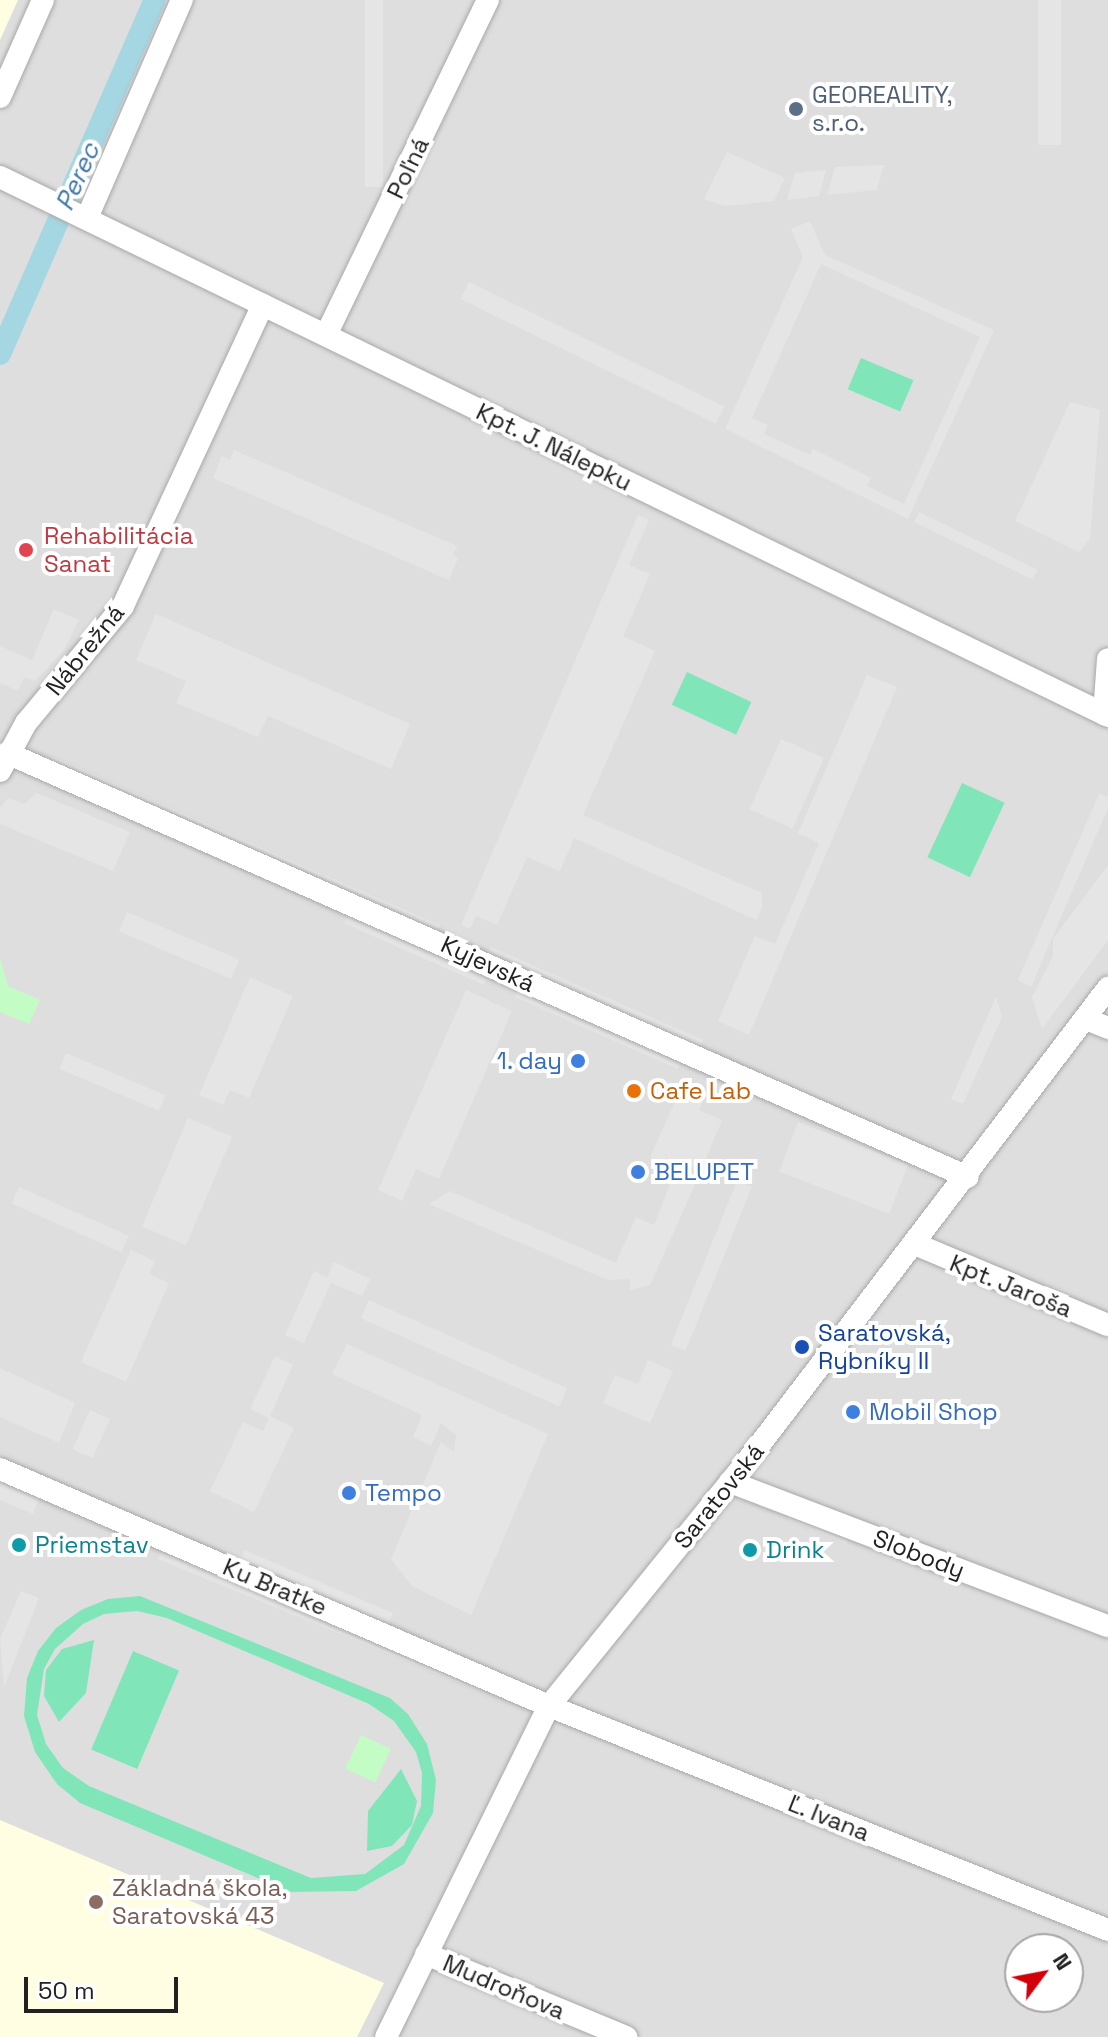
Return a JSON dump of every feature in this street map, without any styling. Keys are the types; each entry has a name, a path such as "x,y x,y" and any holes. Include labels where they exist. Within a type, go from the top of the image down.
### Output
{"street":[{"path":"0,97 43,0"},
{"path":"82,215 182,0"},
{"name":"Poľná","path":"326,335 488,0"},
{"name":"Kpt. J. Nálepku","path":"0,177 1106,715"},
{"name":"Nábrežná","path":"4,762 26,723 123,606 263,305"},
{"path":"1106,715 1108,659"},
{"name":"Kyjevská","path":"4,762 968,1177"},
{"name":"Saratovská","path":"386,2037 549,1706 730,1482 968,1177 1108,988"},
{"path":"1086,1019 1108,1028"},
{"name":"Kpt. Jaroša","path":"915,1244 1108,1325"},
{"name":"Ku Bratke","path":"0,1469 549,1706"},
{"name":"Slobody","path":"730,1482 1108,1626"},
{"name":"Ľ. Ivana","path":"549,1706 1108,1930"},
{"name":"Mudroňova","path":"426,1954 626,2037"}],"shaded area":[{"path":"0,0 1108,0 1108,2037 0,2037"},
{"path":"0,0 18,0 0,40"},
{"path":"365,0 383,0 383,187 365,187"},
{"path":"1038,0 1061,0 1061,145 1038,145"},
{"path":"727,152 785,178 774,201 725,206 704,199"},
{"path":"884,165 877,190 827,195 835,167"},
{"path":"826,170 819,196 787,200 795,173"},
{"path":"810,221 825,255 994,330 908,519 725,429 803,257 791,229","holes":["821,264 980,337 904,504 867,486 871,478 813,449 810,455 764,434 768,425 752,418"]},
{"path":"469,282 724,406 716,424 461,299"},
{"path":"1070,402 1100,410 1090,539 1079,552 1015,521"},
{"path":"234,450 457,546 453,555 458,558 449,580 213,478 222,456 230,460"},
{"path":"919,512 1038,570 1033,580 914,522"},
{"path":"638,515 649,520 629,565 650,574 623,636 655,651 583,815 762,893 762,908 756,920 574,838 560,871 527,857 497,925 476,916 470,929 461,925"},
{"path":"54,609 79,620 64,650 35,681 24,677 18,691 0,683 0,646 32,660"},
{"path":"156,614 410,724 391,769 268,716 258,737 176,703 186,681 136,660"},
{"path":"867,675 897,687 749,1035 718,1021 755,936 775,944 819,843 798,833"},
{"path":"781,739 824,758 793,828 750,809"},
{"path":"53,757 440,925 434,939 484,962 491,947 703,1040 696,1056 686,1052 678,1069 515,997 522,980 492,966 484,985 344,923 349,913 48,770"},
{"path":"36,793 130,832 113,871 0,824 0,808 8,798 24,804"},
{"path":"1099,794 1108,797 1108,808 1031,987 1018,980"},
{"path":"1108,865 1108,940 1042,1029 1032,997 1053,956 1053,939"},
{"path":"127,912 239,960 231,979 119,931"},
{"path":"250,977 293,996 249,1098 230,1090 223,1105 199,1095"},
{"path":"466,990 512,1011 439,1179 416,1169 402,1201 378,1190"},
{"path":"996,997 1002,1017 963,1104 951,1099"},
{"path":"66,1053 165,1095 159,1111 59,1069"},
{"path":"685,1080 707,1091 699,1110 722,1120 701,1170 678,1161 676,1169 698,1178 650,1285 630,1290 630,1279 608,1280 429,1204 450,1191 616,1263 636,1217 654,1225 675,1172 650,1157"},
{"path":"188,1118 232,1137 186,1245 142,1227"},
{"path":"798,1122 908,1164 889,1214 779,1171"},
{"path":"737,1181 752,1187 686,1351 671,1345"},
{"path":"19,1187 129,1236 121,1252 12,1203"},
{"path":"131,1250 155,1261 149,1274 169,1283 126,1382 81,1362"},
{"path":"334,1262 370,1279 362,1296 331,1283 304,1343 285,1335 314,1271 327,1278"},
{"path":"369,1300 567,1388 559,1407 361,1318"},
{"path":"347,1344 548,1434 471,1615 412,1586 391,1559 441,1442 454,1452 456,1435 441,1423 431,1446 413,1437 422,1415 332,1374"},
{"path":"275,1356 293,1365 270,1416 294,1428 254,1512 210,1491 243,1422 263,1431 269,1418 250,1409"},
{"path":"648,1360 673,1371 650,1423 603,1403 615,1375 638,1384"},
{"path":"0,1368 75,1403 59,1443 0,1417"},
{"path":"90,1410 110,1419 93,1458 73,1449"},
{"path":"0,1480 40,1497 33,1514 0,1500"},
{"path":"787,1506 847,1530 847,1544 787,1519"},
{"path":"166,1541 235,1570 244,1550 393,1613 384,1634 486,1679 481,1692 158,1559"},
{"path":"21,1591 39,1598 4,1687 0,1639"},
{"name":"Základná škola, Saratovská 43","path":"0,1820 384,1983 357,2037 0,2037"}],"green space":[{"path":"861,358 913,380 900,412 848,389"},
{"path":"687,672 751,702 736,735 672,705"},
{"path":"962,783 1005,803 970,877 927,857"},
{"path":"0,959 8,986 40,1000 29,1024 0,1012"},
{"path":"140,1596 390,1698 408,1714 427,1744 436,1780 433,1813 404,1864 356,1891 291,1892 80,1803 57,1784 35,1752 24,1716 27,1678 38,1651 56,1628 81,1610 108,1599","holes":["137,1611 167,1618 369,1704 394,1721 416,1752 422,1773 421,1806 404,1845 365,1874 311,1878 89,1786 63,1768 46,1744 37,1715 44,1669 55,1649 83,1624 104,1614"]},
{"path":"94,1640 86,1693 59,1722 44,1696 46,1670 62,1649"},
{"path":"133,1651 179,1671 137,1769 91,1749"},
{"path":"361,1735 391,1749 375,1782 345,1769"},
{"path":"401,1769 417,1801 412,1825 392,1846 367,1851 368,1811"}],"waterway":[{"name":"Perec","path":"0,354 155,0"}],"place":[{"name":"GEOREALITY, s.r.o.","path":"796,109"},
{"name":"Rehabilitácia Sanat","path":"26,550"},
{"name":"1. day","path":"578,1061"},
{"name":"Cafe Lab","path":"634,1091"},
{"name":"BELUPET","path":"638,1172"},
{"name":"Saratovská, Rybníky II","path":"802,1347"},
{"name":"Mobil Shop","path":"853,1412"},
{"name":"Tempo","path":"349,1493"},
{"name":"Priemstav","path":"19,1545"},
{"name":"Drink","path":"750,1550"},
{"name":"Základná škola, Saratovská 43","path":"96,1902"}]}
